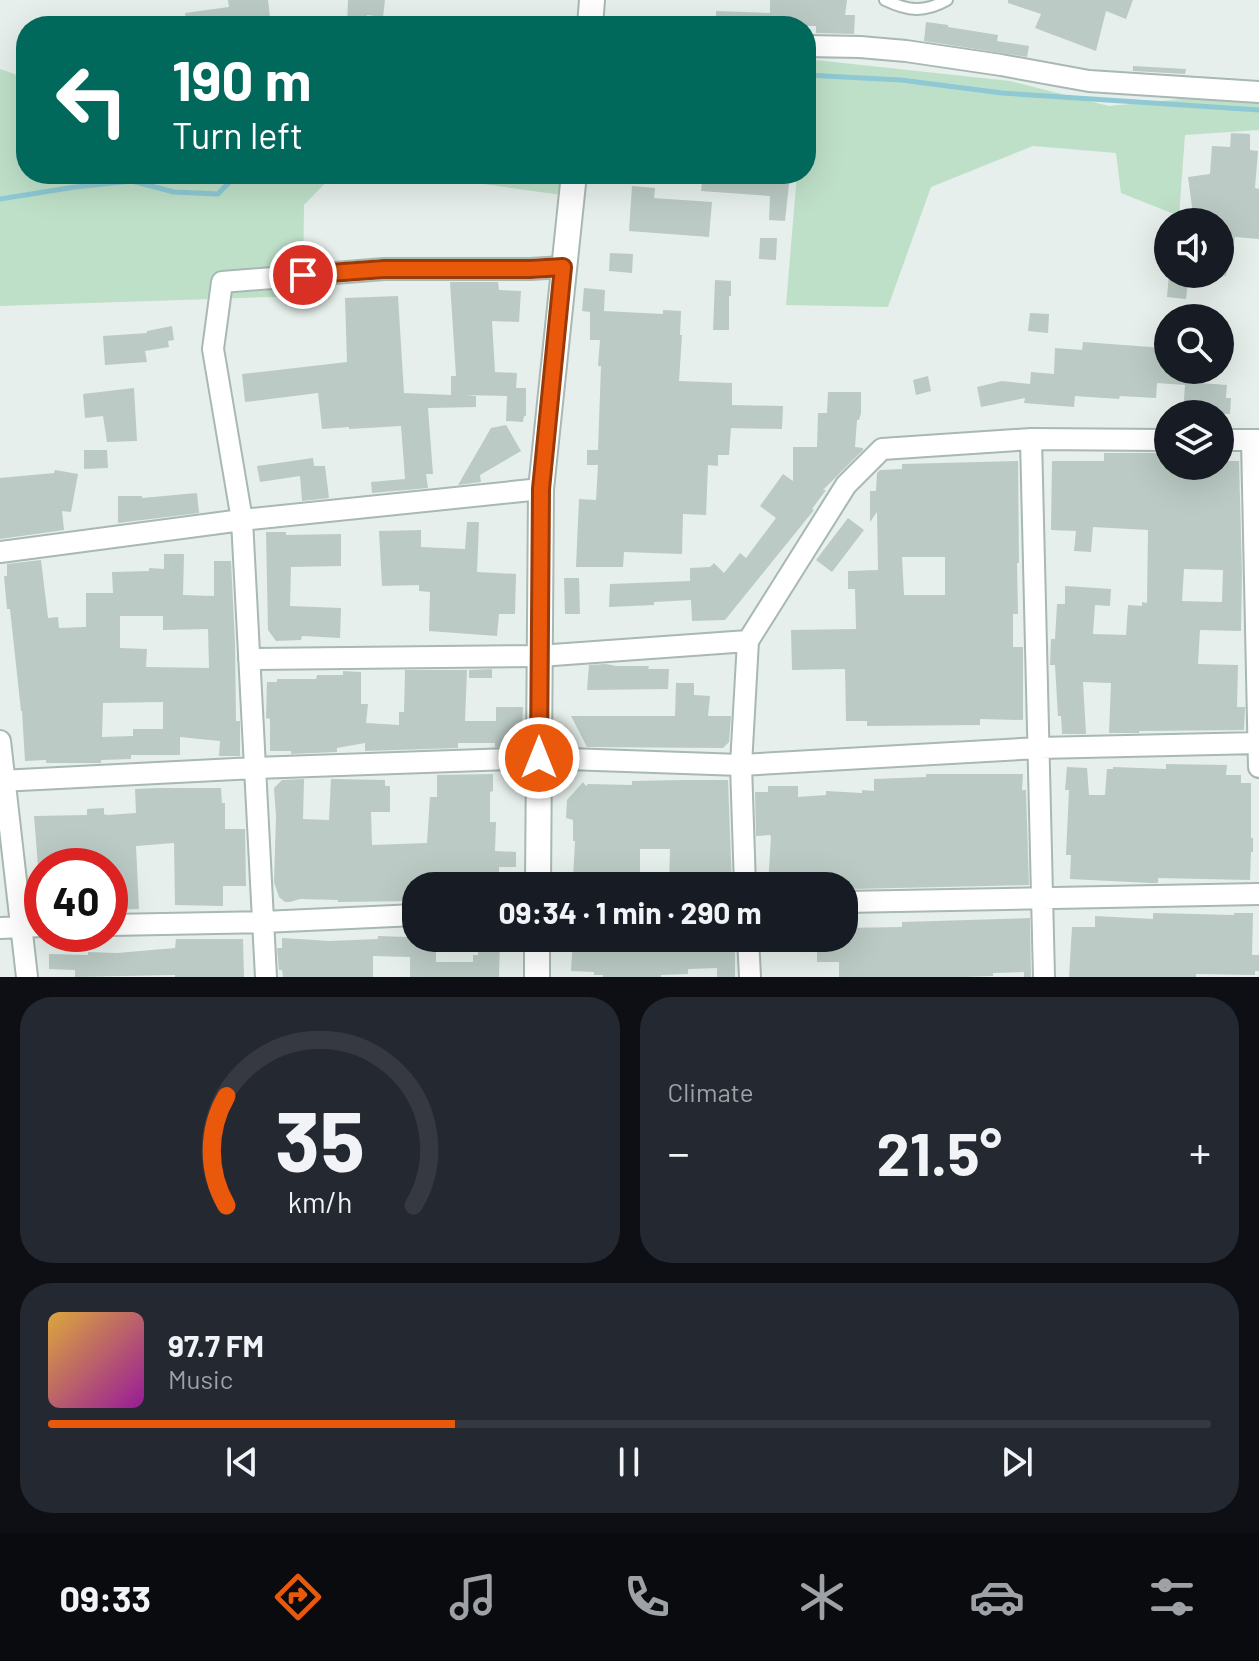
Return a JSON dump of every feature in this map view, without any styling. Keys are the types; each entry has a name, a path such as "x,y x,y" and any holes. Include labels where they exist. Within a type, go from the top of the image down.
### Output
{"street":[{"path":"816,46 906,51 1089,81 1259,92"},
{"path":"538,872 541,489 573,184"},
{"path":"266,977 242,520 213,349 222,282 384,269 563,267"},
{"path":"1031,439 1044,977"},
{"path":"745,872 741,765 748,641 846,485 882,449 1031,439 1154,440"},
{"path":"1234,440 1255,440 1259,767"},
{"path":"0,552 242,520 541,489"},
{"path":"249,659 539,656 748,641"},
{"path":"0,741 2,780 27,977"},
{"path":"2,780 539,758 741,765 1039,748 1258,743"},
{"path":"858,902 1259,894"},
{"path":"128,925 402,916"},
{"path":"0,928 24,927"},
{"path":"537,952 537,977"},
{"path":"749,952 750,977"}],"lane":[{"path":"885,0 906,10 934,7 947,0"}],"green space":[{"path":"816,60 1010,81 1109,106 1234,94 1259,96 1259,130 1185,135 1180,208 1159,208 1121,193 1116,153 1033,146 931,187 888,307 786,305 796,184 816,184"},
{"path":"0,69 16,75 16,184 324,184 304,205 303,296 0,306"},
{"path":"483,184 569,184 568,196"}],"building":[{"path":"228,0 268,0 270,16 185,16 185,13 229,7"},
{"path":"348,0 385,0 383,16 347,16"},
{"path":"770,0 847,0 845,15 855,15 854,34 816,33 816,16 716,16 716,11 770,13"},
{"path":"1008,0 1133,0 1126,19 1106,11 1096,51 1035,28 1041,14 1008,3"},
{"path":"926,22 998,35 997,41 1029,46 1027,57 924,41"},
{"path":"1133,66 1186,69 1185,74 1133,71"},
{"path":"1231,133 1250,134 1250,150 1258,151 1255,188 1259,189 1259,239 1235,237 1234,241 1234,208 1192,208 1188,177 1210,174 1212,146 1230,147"},
{"path":"702,184 789,184 785,221 769,220 770,196 701,191"},
{"path":"632,186 655,188 654,198 712,202 709,237 629,231"},
{"path":"760,238 777,238 776,260 759,259"},
{"path":"610,253 633,254 632,273 609,271"},
{"path":"715,280 731,281 729,330 713,330"},
{"path":"450,282 498,282 499,290 521,291 519,322 492,321 495,372 517,373 516,388 526,388 526,416 523,422 506,421 507,396 466,395 476,396 476,407 428,408 433,474 426,474 428,488 372,493 371,482 405,479 401,426 322,429 318,393 245,402 242,374 347,362 345,298 398,296 404,393 451,395 451,376 456,376"},
{"path":"584,288 605,290 604,311 663,314 663,310 681,311 679,381 732,383 732,405 783,406 782,429 731,428 729,455 718,455 718,466 708,465 706,515 683,514 682,554 624,552 623,567 576,567 579,499 596,500 598,465 587,465 587,450 598,450 601,366 598,366 600,340 590,340 590,312 582,311"},
{"path":"1168,288 1187,288 1186,299 1167,297"},
{"path":"1030,313 1049,314 1048,333 1028,331"},
{"path":"172,326 174,340 168,341 169,347 145,351 147,362 105,365 103,336 147,333"},
{"path":"1083,342 1154,347 1156,398 1075,396 1074,407 1024,403 1025,398 981,407 977,387 1002,381 1030,384 1031,372 1054,374 1055,348 1082,350"},
{"path":"928,376 931,391 916,395 913,380"},
{"path":"1171,384 1227,385 1226,398 1231,400 1184,400 1185,385"},
{"path":"134,388 137,441 107,442 103,416 85,418 83,394"},
{"path":"828,392 861,392 855,447 863,450 823,490 826,490 814,510 725,620 692,621 691,600 609,607 610,584 690,581 690,568 710,567 714,563 724,573 740,553 746,558 776,518 760,506 783,474 793,481 793,447 817,447 818,413 827,413"},
{"path":"506,425 521,451 480,475 481,482 458,485 491,428"},
{"path":"84,450 107,450 108,468 84,469"},
{"path":"1104,453 1154,453 1154,480 1234,480 1234,461 1239,461 1241,631 1200,630 1198,664 1238,665 1237,707 1245,707 1244,730 1109,733 1111,683 1083,682 1086,734 1062,734 1055,665 1050,665 1057,604 1065,604 1065,586 1111,589 1110,606 1095,605 1093,634 1126,635 1128,605 1142,606 1142,602 1147,603 1148,530 1093,527 1091,552 1074,551 1076,531 1051,530 1052,461 1104,461","holes":["1184,569 1223,570 1222,602 1182,601"]},
{"path":"313,458 314,466 325,466 329,498 302,501 300,476 260,482 257,466"},
{"path":"1018,461 1018,614 1013,614 1013,647 1023,647 1023,720 980,719 980,725 867,726 867,721 846,721 845,669 792,670 791,630 856,629 855,589 848,589 848,571 878,570 877,512 870,522 870,491 876,491 880,470 902,469 902,464","holes":["902,557 945,557 945,595 904,595"]},
{"path":"55,470 78,474 71,512 62,511 64,530 0,539 0,478 54,473"},
{"path":"197,493 199,513 118,523 118,496 142,498"},
{"path":"848,518 864,530 832,572 816,560"},
{"path":"467,522 479,522 477,572 516,574 515,614 499,614 497,636 429,631 430,592 419,591 419,585 382,586 379,531 421,530 421,547 465,549"},
{"path":"266,532 286,532 286,535 341,534 341,566 291,567 290,606 341,608 340,638 302,636 301,640 276,641 268,630"},
{"path":"164,554 184,554 183,595 214,596 214,561 231,561 240,756 219,756 220,741 180,737 180,755 131,755 131,759 101,760 101,763 25,761 10,609 7,609 4,576 7,576 7,564 41,560 48,618 58,617 59,628 86,627 86,593 113,593 112,572 164,569","holes":["120,616 163,616 163,630 208,629 209,668 146,667 147,649 120,648","163,702 163,729 133,729 133,736 102,737 103,703"]},
{"path":"564,578 579,578 580,614 565,614"},
{"path":"589,665 669,669 668,689 587,690"},
{"path":"492,669 492,678 469,678 469,670"},
{"path":"405,670 467,670 465,721 496,721 496,707 523,707 524,745 495,747 495,743 458,743 458,748 365,751 365,743 337,748 337,752 291,754 291,751 270,751 270,719 266,718 267,682 316,679 317,675 343,675 343,671 361,672 361,704 368,704 366,723 399,725 399,712 404,712"},
{"path":"676,683 694,683 694,695 710,696 708,716 731,716 729,742 723,748 587,747 571,716 675,716"},
{"path":"1166,764 1227,765 1226,775 1241,775 1241,783 1251,783 1253,852 1250,880 1158,878 1158,883 1151,883 1070,879 1071,855 1066,855 1067,767 1087,768 1089,795 1105,795 1107,769 1166,769"},
{"path":"493,774 490,822 496,822 495,851 516,852 516,867 499,867 499,872 402,872 402,901 300,899 285,902 279,897 274,882 274,788 282,780 304,779 303,819 329,820 331,779 385,780 385,786 390,786 390,812 371,812 372,845 427,843 430,797 437,797 437,775"},
{"path":"926,774 1023,774 1029,885 858,889 858,872 769,872 771,837 756,836 755,792 768,792 768,786 798,786 798,797 826,795 826,791 862,793 862,790 874,791 874,779 926,777"},
{"path":"728,780 731,872 669,872 670,849 640,849 640,872 573,872 575,841 573,820 566,818 567,800 583,782 586,786 632,785 632,781"},
{"path":"221,788 222,803 225,803 225,829 245,829 246,886 223,886 223,906 175,905 174,843 136,846 139,909 128,909 128,848 37,848 34,816 87,815 87,809 104,808 107,815 136,813 135,789"},
{"path":"1153,913 1253,913 1252,955 1259,955 1259,971 1255,971 1255,975 1196,974 1196,977 1069,977 1072,927 1095,927 1095,916 1153,919"},
{"path":"1030,918 1031,977 1024,977 1024,972 964,977 839,977 839,962 817,962 817,952 858,952 858,928 902,927 902,922"},
{"path":"378,936 402,937 402,952 436,952 436,962 473,962 473,955 478,955 478,952 500,952 499,977 410,977 410,957 373,956 373,977 283,977 282,970 279,970 277,948 282,948 282,938 330,941 378,939"},
{"path":"176,939 243,939 244,977 75,977 75,970 49,969 49,954 88,955 88,952 175,948"},
{"path":"572,952 735,952 735,977 717,977 717,968 688,969 688,974 661,977 603,977 594,975 594,972 571,971"}],"waterway":[{"path":"816,76 901,80 1002,93 1259,110"},
{"path":"0,199 104,184"},
{"path":"143,184 174,192 218,194 228,184"}],"route":[{"path":"303,275 384,269 563,267 541,489 539,758"}]}
